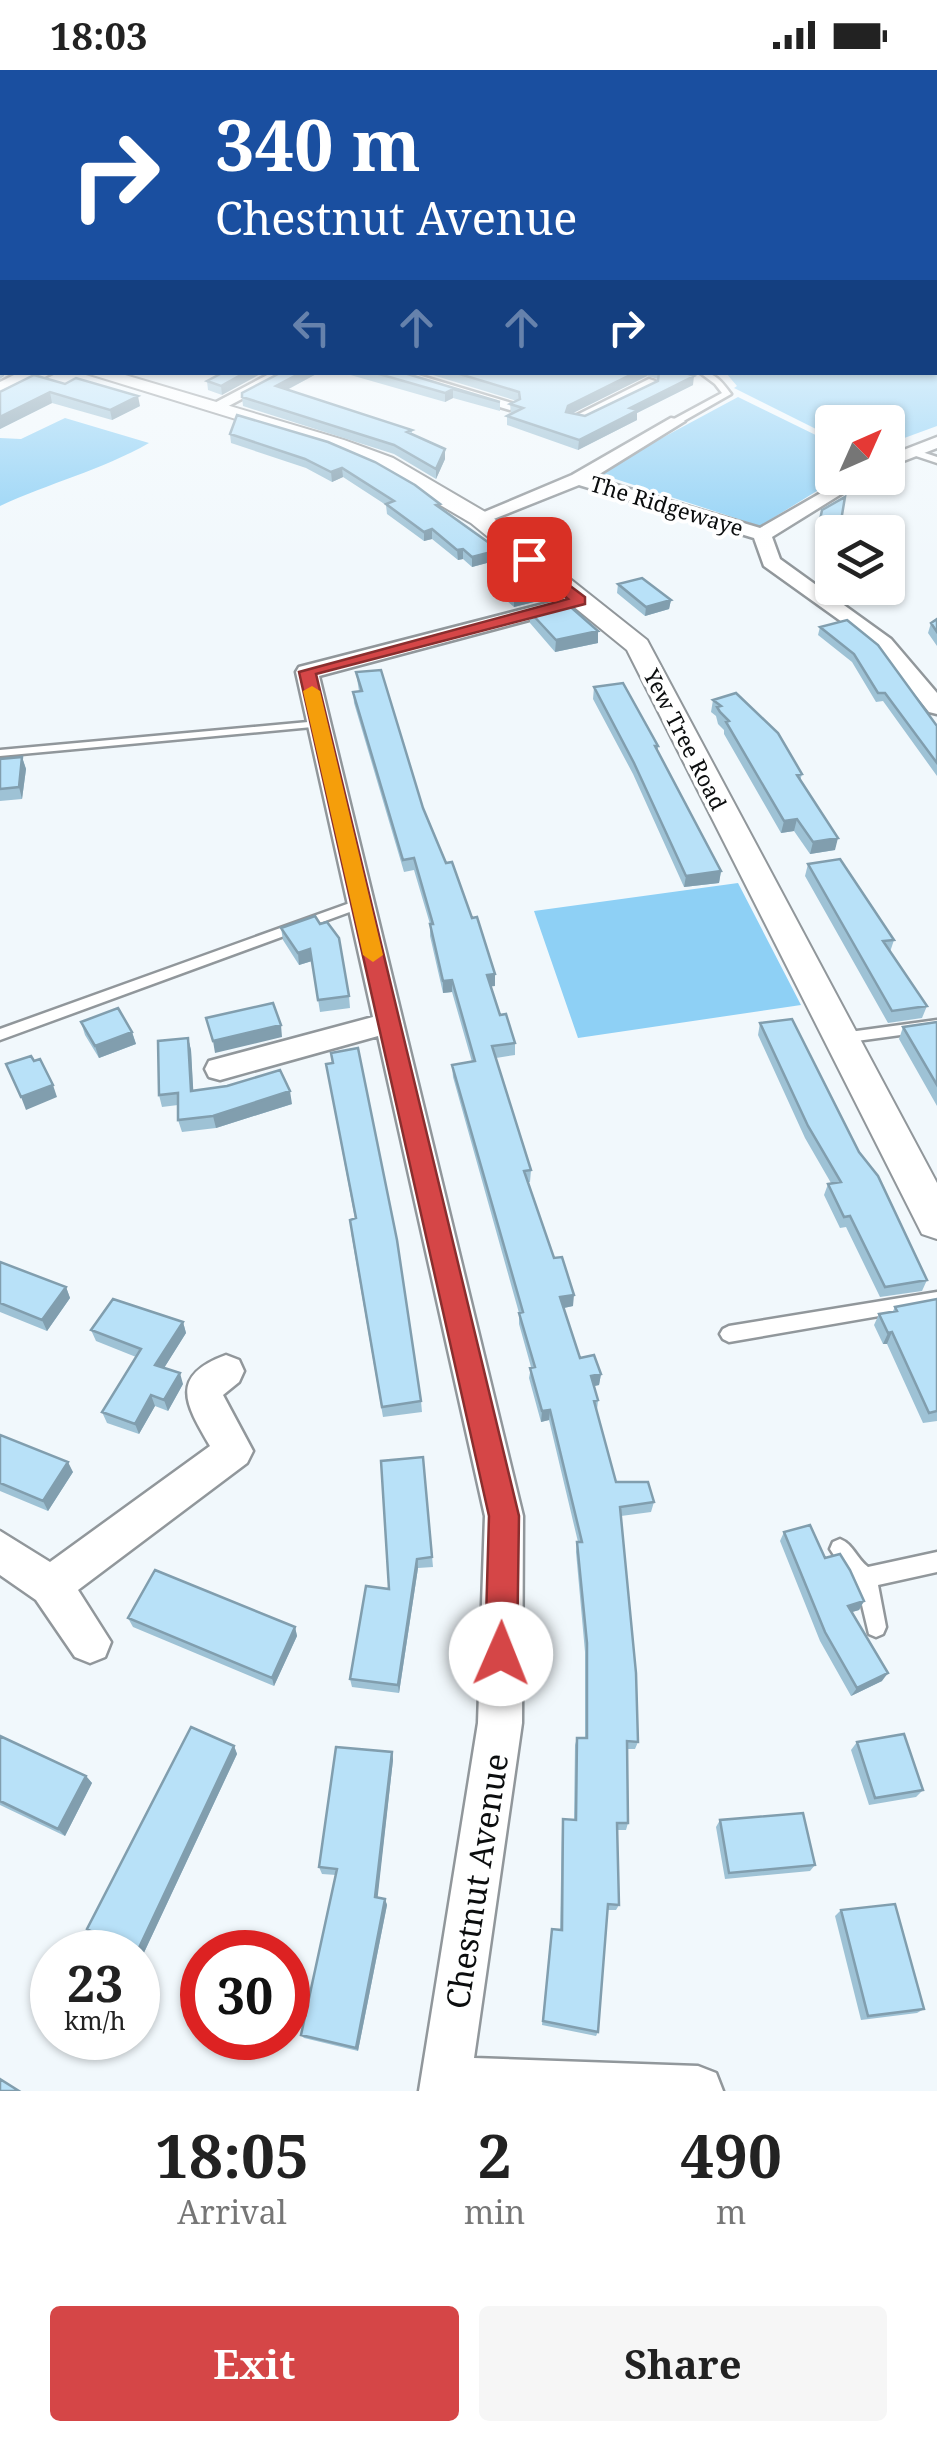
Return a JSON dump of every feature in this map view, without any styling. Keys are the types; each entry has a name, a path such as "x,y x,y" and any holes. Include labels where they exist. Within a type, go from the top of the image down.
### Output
{"highway":[{"path":"0,392 36,375"}],"street":[{"name":"Yew Tree Road","path":"102,375 336,444 385,463 478,518 638,646 937,1222"},
{"path":"213,408 280,375"},
{"path":"400,375 510,405"},
{"path":"578,419 649,384"},
{"path":"615,400 677,421"},
{"name":"The Ridgewaye","path":"478,518 578,478 677,421"},
{"path":"905,455 937,442"},
{"name":"The Ridgewaye","path":"578,478 762,535 830,495"},
{"path":"762,535 771,562 884,643 937,707"},
{"name":"Chestnut Avenue","path":"445,2086 500,1723 504,1516 307,672 580,600"},
{"path":"220,1070 389,1023"},
{"path":"50,1586 234,1450 205,1403 204,1388 226,1371"},
{"path":"0,1551 50,1586 90,1642"},
{"path":"445,2086 698,2091"}],"lane":[{"path":"677,421 726,394 708,375"},
{"path":"913,452 937,460"},
{"path":"0,753 320,724"},
{"path":"0,1036 361,902"},
{"path":"842,1038 937,1024"},
{"path":"729,1334 937,1299"},
{"path":"840,1549 854,1570 866,1578 876,1627"},
{"path":"866,1578 937,1562"}],"shaded area":[{"path":"728,375 937,375 937,426 905,438 905,405 815,405 815,428 734,388 737,386"},
{"path":"738,397 815,435 815,492 760,526 597,473"},
{"path":"65,418 149,443 0,506 0,438 21,439"},
{"path":"738,883 801,1005 578,1038 534,911"}],"building":[{"path":"34,375 65,384 76,378 138,396 110,410 50,392 0,417 0,392"},
{"path":"218,375 241,375 221,386 207,381"},
{"path":"276,375 296,375 276,386 412,430 407,432 445,449 436,469 394,445 242,397 242,393"},
{"path":"382,375 411,375 500,402 453,389 445,393"},
{"path":"463,375 630,375 568,406 566,412 585,416 658,381 659,375 694,376 630,408 638,410 579,440 507,416 523,408 510,404 520,399 519,392"},
{"path":"237,415 328,442 375,462 415,485 499,550 472,557 432,529 424,532 386,504 394,501 342,468 331,472 305,459 230,434"},
{"path":"845,497 842,515 821,515 822,510"},
{"path":"642,578 671,600 646,607 618,584"},
{"path":"539,581 547,587 514,596 507,590"},
{"path":"565,602 598,631 556,640 530,612"},
{"path":"847,620 878,645 937,726 937,763 885,693 878,693 854,654 820,627"},
{"path":"381,670 423,808 446,863 452,862 472,918 477,917 495,974 487,975 500,1015 506,1014 515,1043 492,1046 531,1170 524,1171 554,1258 562,1257 574,1295 560,1297 580,1358 594,1355 601,1374 591,1376 598,1400 594,1401 616,1482 648,1482 654,1502 620,1507 636,1673 638,1742 627,1741 628,1823 617,1823 619,1905 608,1904 598,2032 543,2021 552,1929 562,1930 563,1819 576,1820 577,1738 587,1738 587,1643 577,1542 582,1542 550,1410 542,1411 530,1368 535,1367 519,1313 523,1312 452,1065 475,1061 452,980 443,981 433,924 414,858 403,860 353,692 362,691 356,672"},
{"path":"623,683 721,871 686,876 594,687"},
{"path":"736,693 778,733 802,774 797,775 838,838 813,842 797,819 784,821 726,722 729,721 717,707 721,706 713,700"},
{"path":"22,757 19,787 0,789 0,759"},
{"path":"840,859 894,940 883,941 927,1006 892,1011 808,864"},
{"path":"315,916 320,924 327,922 339,938 349,996 318,1000 310,949 298,953 281,928"},
{"path":"273,1003 281,1025 213,1041 206,1018"},
{"path":"118,1008 132,1032 95,1046 81,1022"},
{"path":"792,1019 859,1152 878,1176 927,1280 885,1287 850,1216 844,1217 828,1184 841,1182 808,1126 760,1023"},
{"path":"937,1022 937,1085 903,1027"},
{"path":"188,1038 191,1091 227,1086 280,1070 290,1091 213,1116 178,1120 178,1093 159,1095 158,1041"},
{"path":"358,1048 397,1240 421,1401 382,1407 350,1220 356,1218 326,1064 333,1063 331,1053"},
{"path":"31,1056 34,1061 40,1059 53,1085 21,1097 6,1064"},
{"path":"0,1262 66,1287 42,1320 0,1303"},
{"path":"113,1299 183,1322 155,1365 180,1373 164,1400 151,1395 135,1424 102,1412 141,1349 91,1330"},
{"path":"937,1299 937,1411 929,1413 892,1332 888,1333 879,1314"},
{"path":"0,1435 68,1462 43,1501 0,1483"},
{"path":"423,1457 432,1557 417,1559 398,1685 350,1679 366,1586 389,1589 381,1461"},
{"path":"810,1525 825,1558 840,1554 850,1570 864,1601 848,1606 888,1673 857,1688 825,1632 784,1532"},
{"path":"155,1570 295,1627 272,1678 128,1618"},
{"path":"191,1727 234,1746 147,1930 87,1929"},
{"path":"904,1734 923,1790 875,1798 857,1742"},
{"path":"0,1736 86,1776 58,1829 0,1801"},
{"path":"336,1747 392,1752 375,1897 385,1899 356,2048 310,2037 310,1994 337,1869 319,1867"},
{"path":"803,1813 815,1865 729,1873 720,1820"},
{"path":"895,1904 924,2009 868,2016 841,1910"},
{"path":"0,2079 19,2091 0,2091"}],"slow traffic":[{"path":"312,691 373,955"}],"route":[{"path":"501,1654 504,1516 307,672 580,600 529,559"}]}
